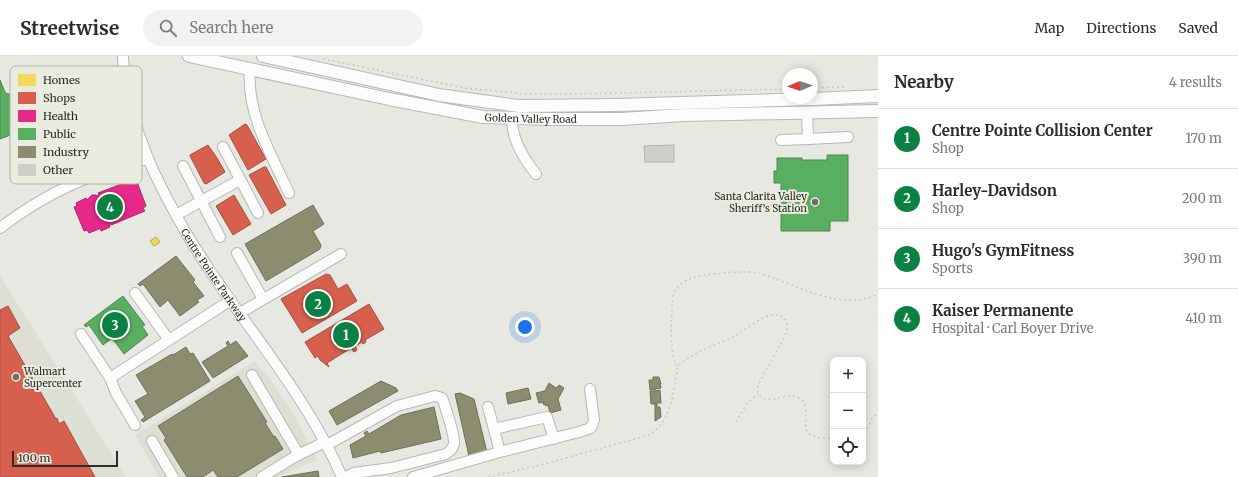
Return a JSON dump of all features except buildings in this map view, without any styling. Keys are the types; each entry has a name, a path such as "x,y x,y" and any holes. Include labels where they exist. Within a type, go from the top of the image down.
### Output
{"main road":[{"name":"Golden Valley Road","path":"189,56 397,101 483,117 512,119 621,118 684,115 878,111"},
{"name":"Golden Valley Road","path":"263,56 439,95 519,106 767,101 878,96"}],"street":[{"name":"Centre Pointe Parkway","path":"123,56 124,66"},
{"path":"250,69 249,84 255,118 289,193"},
{"path":"807,112 808,139"},
{"path":"512,119 512,129 516,142 525,160 536,174"},
{"path":"782,140 848,137"},
{"name":"Centre Pointe Parkway","path":"142,142 148,159 176,215 205,263 298,395 326,444 342,477"},
{"path":"223,147 258,213"},
{"path":"142,161 148,159"},
{"path":"183,166 220,237"},
{"path":"176,215 240,180"},
{"path":"0,228 31,206 71,184"},
{"path":"237,253 263,299"},
{"path":"240,313 341,254"},
{"path":"135,294 169,340"},
{"path":"110,378 231,300"},
{"path":"81,334 110,378 116,393 135,425"},
{"path":"252,375 299,455"},
{"path":"413,477 590,428 594,420 590,390"},
{"path":"264,476 299,455 326,444 397,406 436,396 442,398 454,441 450,451 446,454 391,468 354,473 345,477"},
{"path":"488,407 500,452"},
{"path":"494,429 547,417 554,439"},
{"path":"152,441 173,477"}],"path":[{"path":"317,58 465,88 526,94 782,89"},
{"path":"818,88 850,87"},
{"path":"678,366 674,360 671,321 673,298 675,290 683,282 693,278 752,271 796,287 844,300 866,298 878,294"},
{"path":"488,477 540,465 649,435 660,427 668,414 678,366 698,351 737,335 761,319 770,315 784,318 788,328 786,336 758,385 758,394 765,400 786,396 799,398 807,412 806,422 809,433 830,438"},
{"path":"736,422 748,402 758,394"},
{"path":"866,432 873,417 878,413"}],"shaded area":[{"name":"Walmart Supercenter","path":"0,276 126,477 0,477"},
{"path":"255,361 271,381 297,420 317,460 278,477 159,477 135,435"}],"place":[{"name":"Santa Clarita Valley Sheriff’s Station","path":"815,202"},
{"name":"Kaiser Permanente","path":"110,207"},
{"name":"Harley-Davidson","path":"318,304"},
{"name":"Hugo's GymFitness","path":"115,325"},
{"name":"Centre Pointe Collision Center","path":"346,335"},
{"name":"Walmart Supercenter","path":"16,377"}]}
